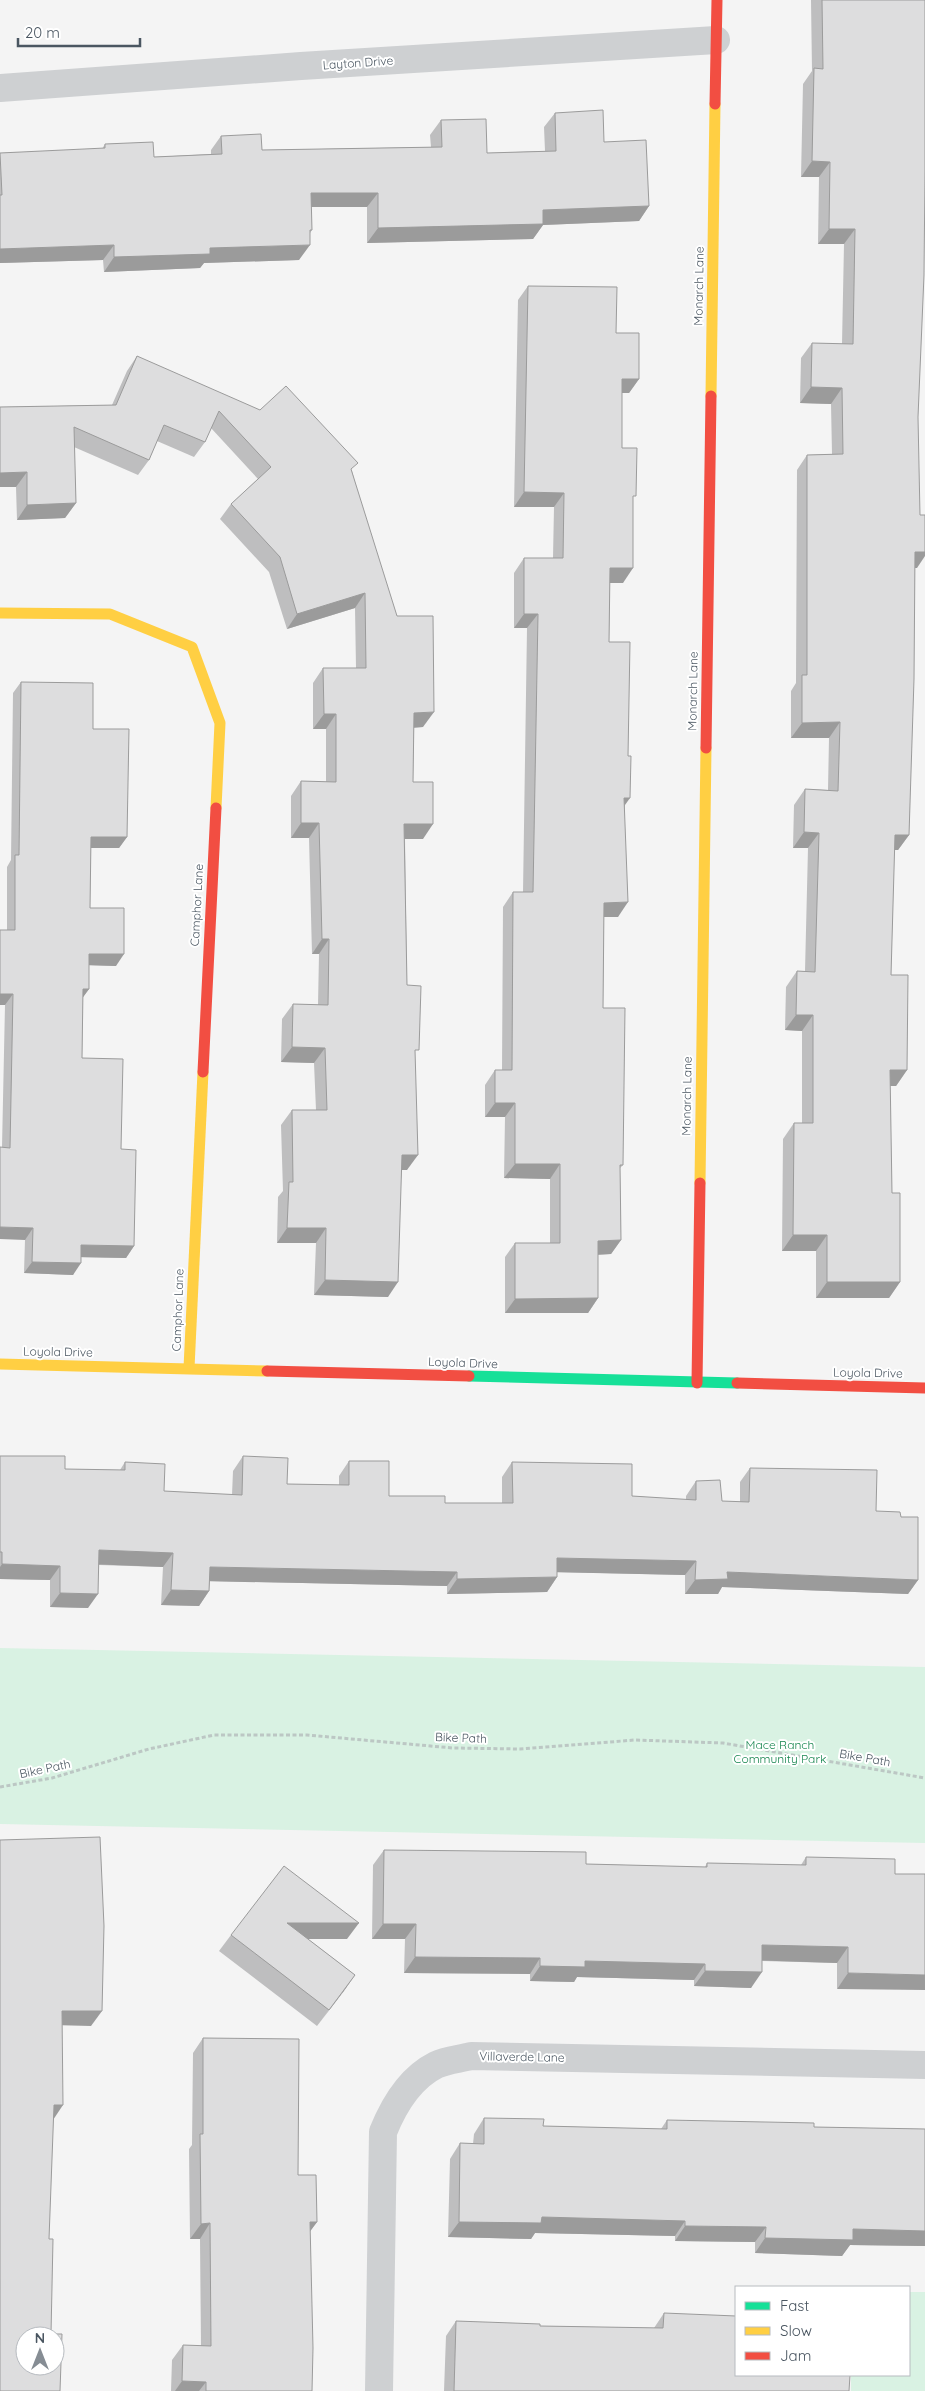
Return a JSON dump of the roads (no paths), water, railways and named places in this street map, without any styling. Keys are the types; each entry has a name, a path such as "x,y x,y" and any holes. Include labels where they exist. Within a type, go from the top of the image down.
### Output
{"street":[{"name":"Monarch Lane","path":"697,1383 717,0"},
{"name":"Layton Drive","path":"0,88 716,40"},
{"name":"Camphor Lane","path":"0,613 110,614 192,647 220,723 189,1368"},
{"name":"Loyola Drive","path":"0,1364 925,1388"},
{"name":"Villaverde Lane","path":"379,2391 383,2132 392,2111 413,2082 436,2065 471,2056 925,2065"}],"park label":[{"name":"Mace Ranch Community Park","path":"780,1752"}]}
